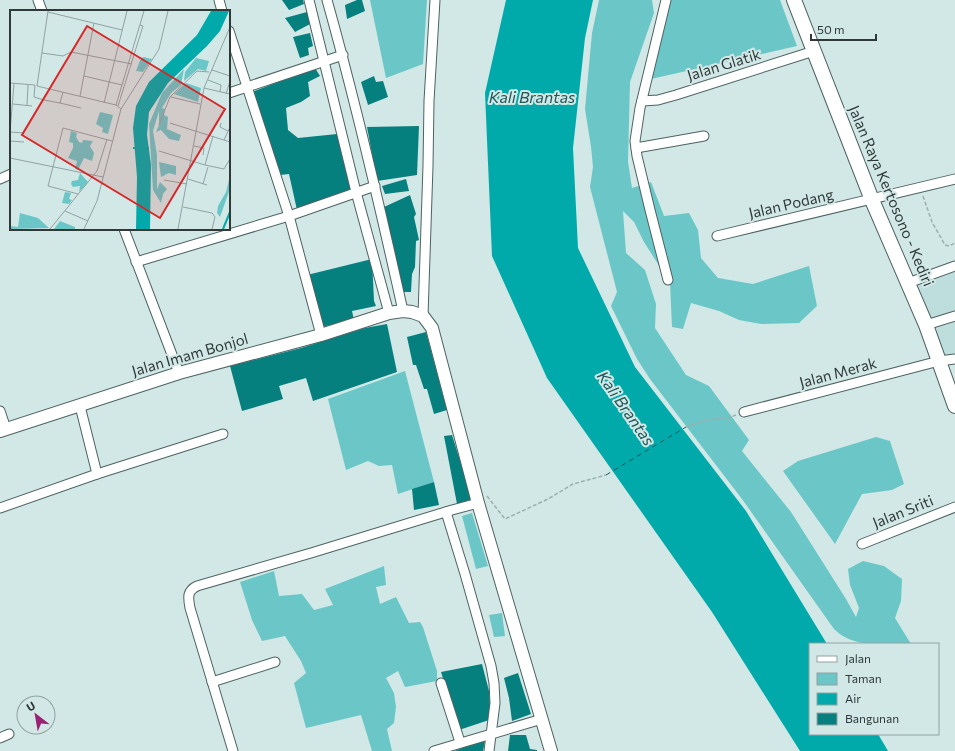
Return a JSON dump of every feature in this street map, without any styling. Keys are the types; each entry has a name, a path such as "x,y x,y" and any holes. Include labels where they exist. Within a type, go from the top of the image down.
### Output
{"highway":[{"name":"Jalan Raya Kertosono - Kediri","path":"794,0 872,200 926,325 955,406"}],"main road":[{"path":"396,312 412,312 423,316 432,328 478,503 551,751"},
{"name":"Jalan Imam Bonjol","path":"3,430 179,374 321,336 396,312"}],"street":[{"path":"38,0 42,10"},
{"path":"219,0 222,10"},
{"path":"309,0 324,61 360,191 396,312"},
{"path":"327,0 343,55 375,186 396,312"},
{"path":"423,316 429,101 435,0"},
{"path":"666,0 636,130 636,148 668,280"},
{"path":"230,34 289,216 321,336"},
{"name":"Jalan Glatik","path":"642,101 658,100 676,95 814,51"},
{"path":"230,93 343,55"},
{"path":"636,148 704,136"},
{"path":"0,179 10,174"},
{"name":"Jalan Podang","path":"717,236 872,200 920,186 955,179"},
{"path":"136,262 289,216 375,186"},
{"path":"124,230 179,374"},
{"path":"908,283 955,266"},
{"path":"926,325 955,316"},
{"name":"Jalan Merak","path":"744,412 940,361 955,359"},
{"path":"80,406 97,474"},
{"path":"0,410 3,430"},
{"path":"0,508 97,474 223,434"},
{"path":"233,751 189,602 188,593 193,588 478,503"},
{"name":"Jalan Sriti","path":"862,544 955,507"},
{"path":"449,511 491,666 494,683 495,703 489,751"},
{"path":"212,682 274,662"},
{"path":"441,683 460,742"},
{"path":"434,751 460,742 542,719"},
{"path":"0,738 9,734"}],"path":[{"path":"920,186 932,222 939,235 945,244 949,246 955,243"},
{"path":"686,427 706,420 728,418 744,412"},
{"path":"485,493 505,519 548,499 572,484 606,475"}],"shaded area":[{"path":"955,264 955,359 944,362 913,280"}],"green space":[{"path":"370,0 427,0 423,64 386,78"},
{"path":"599,0 652,0 654,13 630,82 628,162 632,188 651,182 664,216 689,213 698,230 701,258 718,278 753,284 809,266 817,306 799,323 761,324 739,320 719,311 691,303 683,329 672,327 670,283 644,242 634,222 623,211 626,253 645,270 656,304 655,328 686,375 709,386 749,440 742,451 791,512 856,617 859,608 850,585 848,569 863,561 884,566 902,579 901,601 895,618 910,643 860,643 851,640 834,629 742,499 650,379 637,359 611,306 617,292 590,187 593,167 585,109 592,33"},
{"path":"671,0 780,0 797,46 651,79"},
{"path":"405,371 434,482 398,494 392,465 379,466 368,461 346,470 328,399"},
{"path":"876,437 890,441 904,484 892,490 862,494 835,544 783,471 798,461"},
{"path":"472,513 488,566 476,569 462,516"},
{"path":"384,566 386,585 376,587 380,604 396,597 409,623 420,622 437,671 437,681 405,687 398,671 386,678 394,693 396,707 394,723 387,729 392,751 372,751 361,715 306,728 294,683 306,673 301,661 285,636 262,641 252,620 240,582 274,571 279,596 302,594 314,610 333,605 325,589"},
{"path":"502,613 505,636 494,637 489,615"}],"water":[{"name":"Kali Brantas","path":"506,0 593,0 585,38 573,148 578,248 635,367 746,511 826,643 809,643 809,735 879,735 888,751 800,751 712,612 547,378 492,256 485,93"}],"building":[{"path":"282,0 303,0 304,4 289,10"},
{"path":"357,0 362,0 365,11 347,19 345,5"},
{"path":"307,12 312,23 295,32 285,18"},
{"path":"310,33 313,46 308,48 309,55 300,58 293,37"},
{"path":"315,68 320,76 308,82 310,96 301,102 286,108 288,130 298,138 337,134 352,189 297,210 289,174 280,175 252,92"},
{"path":"374,76 376,82 383,81 388,97 368,105 361,82"},
{"path":"419,126 417,175 377,181 367,127"},
{"path":"406,179 409,191 385,194 382,186"},
{"path":"410,195 416,214 414,217 419,240 416,241 415,267 412,274 411,292 402,292 384,207"},
{"path":"372,259 374,301 376,306 352,311 354,320 321,327 307,275"},
{"path":"387,324 397,372 313,401 306,378 279,386 283,399 242,411 230,366 301,348 365,328"},
{"path":"426,332 447,410 434,414 427,389 424,389 416,365 413,365 407,337"},
{"path":"452,435 472,499 457,504 444,436"},
{"path":"434,482 439,505 414,510 412,489"},
{"path":"482,664 489,691 489,720 459,730 441,672"},
{"path":"518,673 531,714 512,721 509,698 504,678"},
{"path":"510,735 526,735 530,749 537,751 508,751"},
{"path":"485,740 483,751 454,751"}],"ferry route":[{"path":"606,475 686,427"}]}
